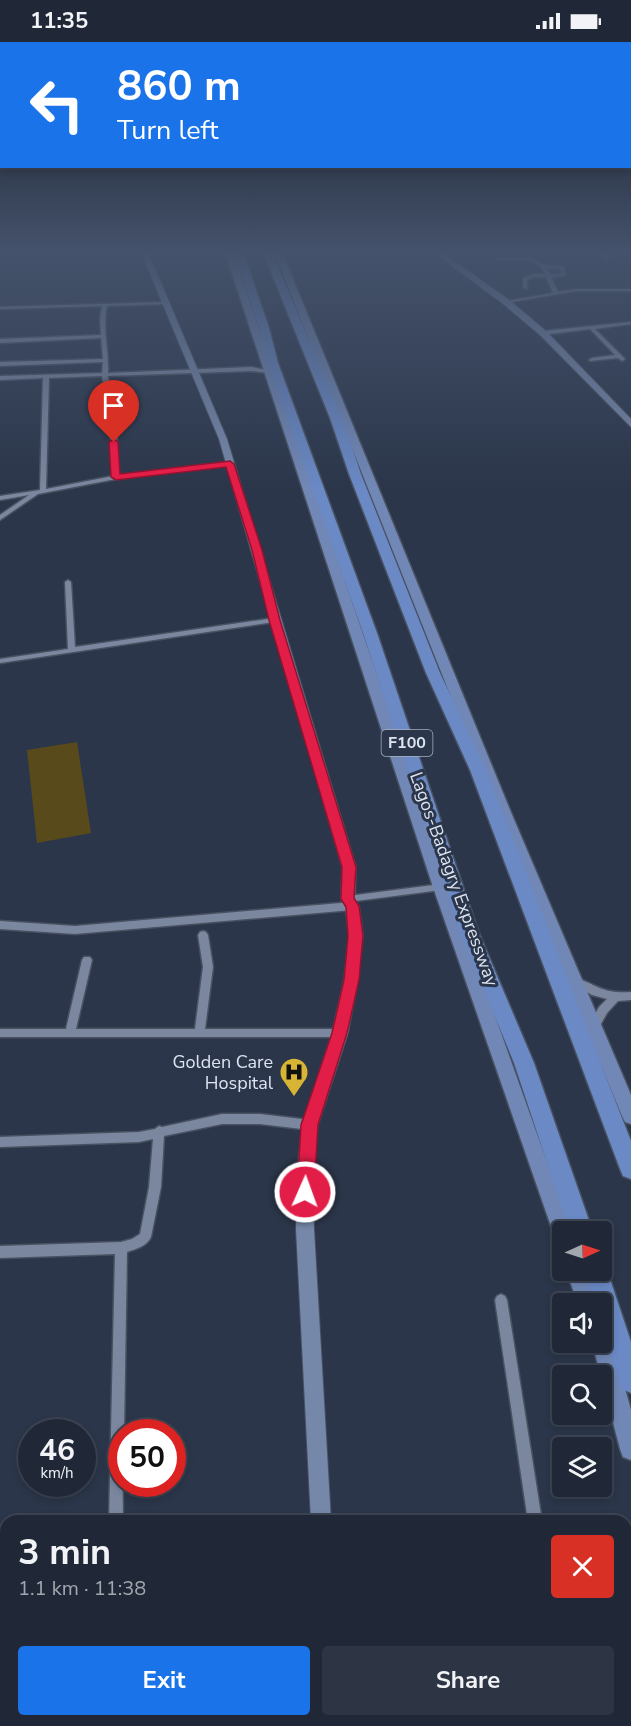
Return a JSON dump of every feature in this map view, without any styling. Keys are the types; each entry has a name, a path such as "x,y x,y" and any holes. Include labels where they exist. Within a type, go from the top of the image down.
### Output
{"highway":[{"name":"Lagos-Badagry Expressway","path":"265,331 273,363 370,633 470,931 524,1063 578,1221"},
{"name":"F100","path":"300,331 336,418 355,474 434,673 483,781 631,1169"},
{"path":"599,1281 631,1380"}],"main road":[{"path":"175,331 205,405 210,409 223,439 257,550 274,620 349,867 350,902 356,936 354,958 340,1033 310,1125 305,1174 305,1229 321,1515"},
{"name":"Lagos-Badagry Expressway","path":"255,331 441,887 558,1221"},
{"path":"309,331 573,980 631,1116"},
{"path":"543,331 631,412"},
{"path":"544,331 631,424"},
{"path":"605,1353 631,1449"}],"street":[{"path":"103,331 105,375 113,424 116,477"},
{"path":"546,333 564,331"},
{"path":"594,331 619,356"},
{"path":"0,341 104,336"},
{"path":"0,364 106,360"},
{"path":"0,378 267,367"},
{"path":"39,492 46,376"},
{"path":"0,498 116,477 230,464"},
{"path":"0,518 39,492"},
{"path":"68,582 72,650"},
{"path":"0,662 274,620"},
{"path":"0,925 75,930 350,902 441,887"},
{"path":"199,1034 208,967 203,935"},
{"path":"70,1034 87,960"},
{"path":"573,980 597,993 614,998 631,996"},
{"path":"593,1028 603,1010 614,998"},
{"path":"0,1033 340,1033"},
{"path":"0,1142 139,1137 222,1119 260,1119 310,1125"},
{"path":"0,1252 121,1248 135,1244 145,1237 155,1187 159,1131"},
{"path":"116,1515 121,1248"},
{"path":"501,1300 534,1515"}],"shaded area":[{"path":"77,742 91,833 37,843 27,750"}],"place":[{"name":"Golden Care Hospital","path":"294,1098"}],"route":[{"path":"114,442 116,477 230,464 257,550 274,620 349,867 348,899 352,906 356,936 351,980 340,1033 310,1125 305,1192"}]}
